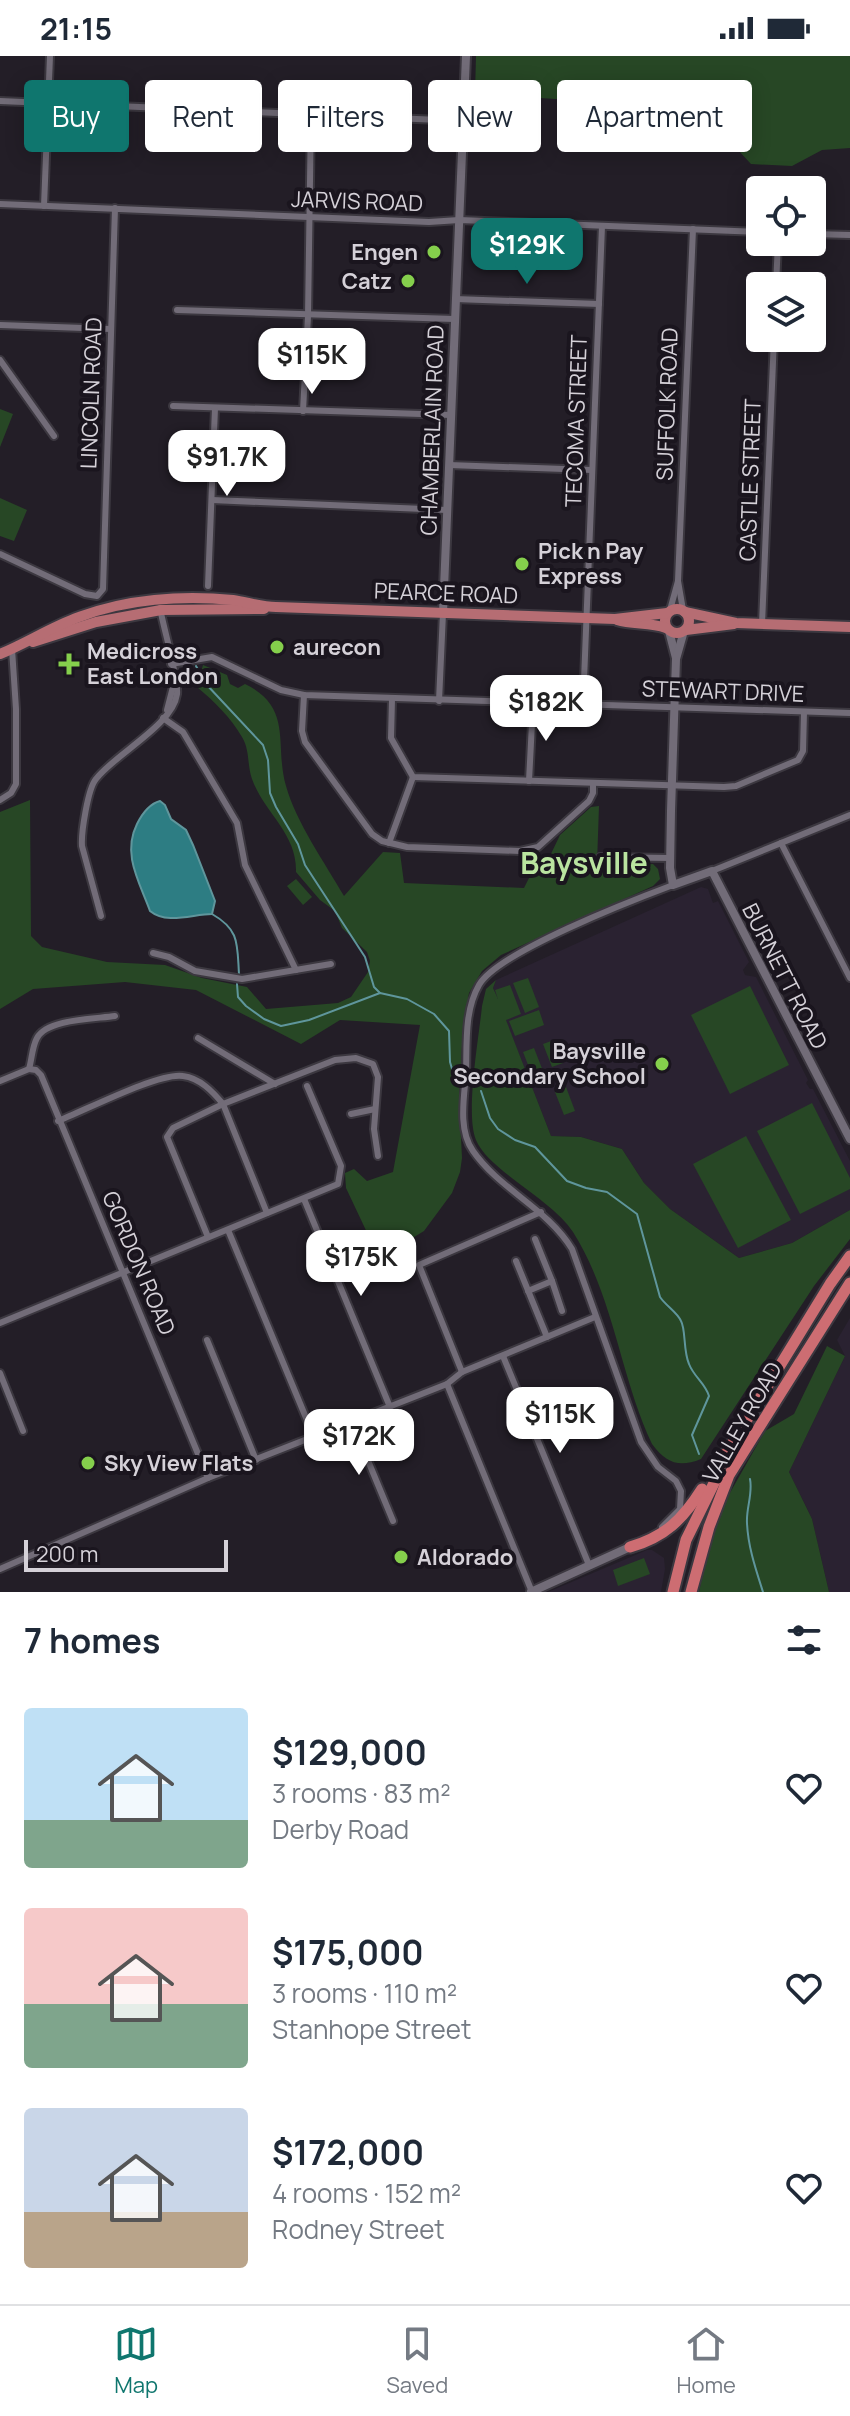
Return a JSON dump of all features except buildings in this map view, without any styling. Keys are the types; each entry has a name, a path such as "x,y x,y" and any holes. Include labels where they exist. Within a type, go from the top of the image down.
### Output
{"highway":[{"name":"VALLEY ROAD","path":"673,1592 686,1540 718,1475 721,1462 850,1256"},
{"name":"VALLEY ROAD","path":"691,1592 709,1527 729,1475 850,1283"},
{"path":"630,1547 660,1536 675,1525 721,1462"}],"main road":[{"name":"PEARCE ROAD","path":"0,654 127,610 160,605 615,619 678,608 736,623 850,627"},
{"path":"684,611 689,621 685,630"},
{"path":"668,612 664,619 668,630"},
{"name":"PEARCE ROAD","path":"615,619 629,624 652,624 676,633 700,626 723,627 736,623"}],"street":[{"path":"48,80 50,56"},
{"name":"CHAMBERLAIN ROAD","path":"465,80 466,56"},
{"path":"0,101 24,102"},
{"path":"129,106 278,113"},
{"path":"44,206 46,152"},
{"path":"303,411 311,152"},
{"name":"CHAMBERLAIN ROAD","path":"443,613 462,152"},
{"name":"JARVIS ROAD","path":"0,204 310,218 429,222 459,220 746,231"},
{"name":"LINCOLN ROAD","path":"0,554 92,596 101,593 104,579 115,208"},
{"name":"TECOMA STREET","path":"583,706 602,226"},
{"name":"SUFFOLK ROAD","path":"684,611 678,581 693,229"},
{"path":"826,234 850,235"},
{"path":"455,299 599,304"},
{"path":"177,310 454,319"},
{"path":"0,325 111,329"},
{"name":"CASTLE STREET","path":"762,624 773,352"},
{"path":"0,360 54,436"},
{"path":"173,406 451,415"},
{"path":"208,586 215,408"},
{"path":"449,465 592,470"},
{"path":"212,500 447,510"},
{"name":"SUFFOLK ROAD","path":"668,612 678,581"},
{"path":"101,916 81,843 94,782 164,716 177,695 160,605"},
{"path":"439,701 443,613"},
{"path":"668,630 676,659"},
{"path":"673,885 670,858 676,659 685,630"},
{"path":"0,800 11,793 16,784 12,649"},
{"name":"STEWART DRIVE","path":"171,664 212,657 281,690 304,695 850,713"},
{"path":"304,695 302,731 305,742 372,834 389,843 407,847 534,850 589,801 593,783"},
{"path":"389,843 413,777 391,738 392,699"},
{"path":"529,781 533,704"},
{"path":"413,777 736,786 798,760 803,751 804,712"},
{"path":"164,716 183,732 237,823 242,857 296,970"},
{"path":"447,1384 532,1592 630,1547 660,1529 677,1512 681,1504 680,1486 660,1471 641,1442 572,1249 556,1226 491,1172 469,1144 464,1120 464,1095 468,1021 474,996 486,975 516,955 632,900 849,818"},
{"path":"781,843 850,978"},
{"path":"600,857 670,858"},
{"name":"BURNETT ROAD","path":"712,871 850,1139"},
{"path":"153,953 169,957 195,971 242,979 331,964"},
{"path":"0,1081 29,1069 37,1038 45,1029 57,1024 115,1016"},
{"path":"198,1038 275,1084"},
{"path":"208,1237 167,1137 173,1128 223,1104 335,1060 366,1060 373,1064 378,1077 375,1109 378,1156"},
{"name":"GORDON ROAD","path":"29,1069 41,1075 208,1478"},
{"path":"58,1121 155,1081 178,1075 196,1080 223,1104 267,1213"},
{"path":"0,1323 338,1184 341,1166 307,1086"},
{"path":"351,1114 375,1109"},
{"path":"304,1199 390,1407"},
{"path":"462,1372 419,1268 422,1262 541,1212"},
{"path":"228,1230 314,1437"},
{"path":"535,1239 562,1311"},
{"path":"516,1261 547,1337"},
{"path":"528,1291 552,1281"},
{"path":"0,1569 208,1478 447,1384 462,1372 595,1317"},
{"path":"207,1340 256,1460"},
{"path":"503,1356 589,1565"},
{"path":"0,1373 23,1431"},
{"path":"352,1422 393,1521"}],"shaded area":[{"name":"Baysville Secondary School","path":"701,887 708,889 713,903 718,901 749,962 743,970 745,975 756,977 808,1080 806,1083 813,1089 850,1161 850,1210 792,1243 739,1258 670,1209 644,1183 622,1149 581,1137 551,1136 493,988 496,980"},
{"path":"850,1318 850,1592 829,1592 812,1519 789,1472 845,1356 837,1340"},
{"path":"647,1550 664,1558 661,1592 548,1592"}],"green space":[{"path":"476,56 850,56 850,148 822,150 792,166 751,164 740,152 752,152 752,80 557,80 557,99 541,98 541,80 475,80"},
{"path":"0,409 13,414 0,447"},
{"path":"0,498 27,510 14,541 0,536"},
{"path":"203,665 227,675 230,684 238,688 245,684 270,704 279,729 283,771 291,800 344,896 383,852 400,853 404,883 524,888 534,868 549,858 560,835 591,807 599,806 597,864 606,867 611,876 630,865 653,864 658,869 660,879 653,886 501,955 482,971 469,993 463,1027 459,1099 460,1172 452,1193 424,1231 406,1242 371,1241 346,1188 345,1173 354,1169 367,1181 393,1172 420,1025 340,1020 301,1044 196,990 125,982 33,989 0,1009 0,812 30,800 31,936 42,947 107,962 165,965 202,978 247,987 266,1009 338,1003 351,997 368,972 370,961 367,952 342,928 335,911 320,900 296,872 295,858 286,834 252,779 242,737 222,710 197,687"},
{"path":"296,879 312,897 303,905 287,886"},
{"path":"528,978 539,1007 525,1013 513,983"},
{"path":"496,980 493,988 498,999 495,990 510,985 521,1014 506,1020 551,1136 581,1137 622,1149 644,1183 670,1209 739,1258 792,1243 850,1210 850,1239 814,1286 701,1459 674,1462 662,1456 652,1444 598,1283 573,1232 551,1208 493,1163 476,1140 472,1094 482,1006 486,989"},
{"path":"750,986 789,1065 730,1094 691,1015"},
{"path":"539,1010 544,1025 515,1036 509,1021"},
{"path":"554,1040 563,1063 552,1067 543,1044"},
{"path":"534,1048 543,1071 532,1075 523,1052"},
{"path":"566,1087 575,1111 564,1115 555,1092"},
{"path":"812,1103 850,1178 850,1189 800,1214 757,1131"},
{"path":"746,1136 791,1220 738,1248 693,1164"},
{"path":"827,1346 845,1356 789,1472 812,1519 829,1592 699,1592 714,1521 765,1431 794,1414"},
{"path":"644,1558 650,1574 618,1586 613,1570"}],"water":[{"path":"160,801 171,819 186,830 193,845 215,901 212,914 172,918 150,911 134,868 131,846 141,817 149,807"}],"waterway":[{"path":"196,666 206,684 263,745 268,760 270,793 276,807 298,844 305,865 365,957 374,987 380,993"},
{"path":"212,914 232,932 237,946 239,974"},
{"path":"237,984 238,997 246,1006 281,1026 309,1020 380,993 407,999 434,1014 449,1031 450,1062 457,1086"},
{"path":"481,1091 490,1118 498,1129 515,1140 535,1147 567,1181 607,1192 637,1214 660,1297 681,1321 689,1364 709,1396 692,1435 699,1454"},
{"path":"750,1479 748,1532 763,1592"}],"place":[{"name":"Engen","path":"434,252"},
{"name":"Catz","path":"408,281"},
{"name":"Pick n Pay Express","path":"522,564"},
{"name":"aurecon","path":"277,647"},
{"name":"Medicross East London","path":"69,664"},
{"name":"Baysville Secondary School","path":"662,1064"},
{"name":"Sky View Flats","path":"88,1463"},
{"name":"Aldorado","path":"401,1557"}],"district":[{"name":"Baysville","path":"584,864"}]}
